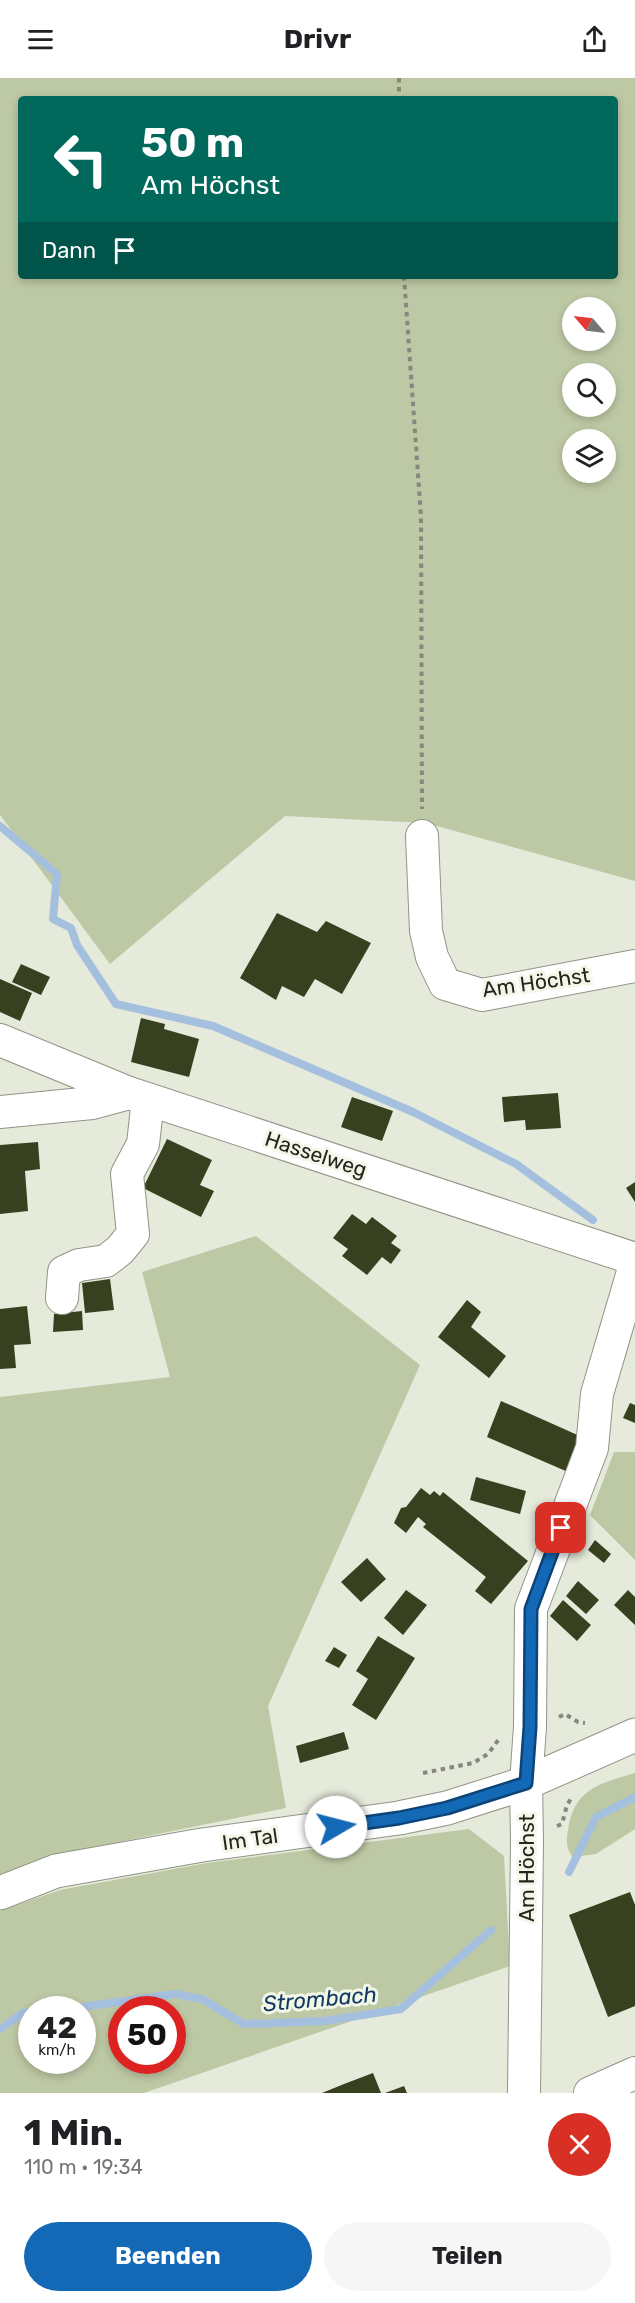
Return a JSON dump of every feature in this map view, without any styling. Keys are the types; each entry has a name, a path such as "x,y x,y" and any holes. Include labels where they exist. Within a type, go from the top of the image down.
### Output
{"main road":[{"name":"Im Tal","path":"0,1893 56,1871 202,1845 399,1818 447,1808 526,1783 635,1735"}],"street":[{"name":"Am Höchst","path":"422,836 426,931 432,957 445,984 482,994 635,966"},
{"name":"Hasselweg","path":"0,1040 138,1096 635,1259"},
{"path":"0,1112 138,1096 143,1144 127,1174 133,1234 120,1250 106,1261 78,1265 64,1272 62,1298"},
{"name":"Am Höchst","path":"524,2093 526,1783 530,1727 531,1609 592,1448 597,1394 635,1265"},
{"path":"590,2093 635,2073"}],"path":[{"path":"399,78 399,96"},
{"path":"404,279 421,517 422,836"},
{"path":"527,1841 562,1824 567,1805 573,1796"}],"green space":[{"path":"0,78 635,78 635,881 426,823 285,816 110,964 0,815"},
{"path":"256,1236 420,1365 268,1706 286,1808 50,1856 0,1875 0,1397 170,1377 142,1272"},
{"path":"614,1452 635,1452 635,1560 590,1515"},
{"path":"635,1773 635,1829 596,1854 573,1857 568,1848 567,1838 571,1816 576,1805 591,1790 600,1785"},
{"path":"469,1829 504,1856 510,1966 144,2093 0,2093 0,1911 60,1890 207,1863"}],"building":[{"path":"277,913 317,932 326,921 371,943 342,994 315,979 304,997 282,986 276,1000 240,978"},
{"path":"21,964 50,977 41,995 12,982"},
{"path":"0,979 32,993 20,1021 0,1012"},
{"path":"141,1018 165,1024 164,1029 199,1039 189,1077 131,1062"},
{"path":"558,1093 561,1128 526,1130 525,1120 504,1122 502,1097"},
{"path":"352,1097 393,1111 382,1141 341,1127"},
{"path":"167,1139 212,1160 200,1185 214,1191 201,1217 143,1188"},
{"path":"38,1142 40,1169 25,1171 28,1211 0,1214 0,1145"},
{"path":"635,1182 635,1202 626,1188"},
{"path":"352,1214 366,1224 372,1217 397,1236 391,1243 401,1250 391,1264 382,1257 367,1275 342,1256 348,1249 333,1238"},
{"path":"110,1279 114,1310 85,1313 82,1283"},
{"path":"467,1300 481,1312 471,1327 506,1356 489,1378 438,1337"},
{"path":"27,1306 31,1344 14,1345 16,1368 0,1369 0,1309"},
{"path":"82,1311 83,1330 53,1332 54,1314"},
{"path":"501,1401 582,1437 568,1472 487,1437"},
{"path":"630,1403 635,1405 635,1423 623,1418"},
{"path":"476,1477 526,1491 520,1514 470,1500"},
{"path":"421,1488 430,1495 434,1491 440,1496 443,1492 528,1561 491,1604 475,1591 486,1577 423,1527 426,1524 418,1517 406,1533 394,1523 401,1508 406,1507"},
{"path":"595,1540 611,1554 604,1563 588,1550"},
{"path":"367,1558 386,1579 361,1602 341,1582"},
{"path":"578,1581 599,1600 586,1614 566,1596"},
{"path":"406,1590 427,1605 403,1635 384,1618"},
{"path":"628,1590 635,1597 635,1625 614,1605"},
{"path":"563,1600 591,1625 577,1641 550,1616"},
{"path":"378,1636 415,1658 376,1720 352,1705 368,1679 356,1671"},
{"path":"334,1647 347,1655 339,1668 325,1661"},
{"path":"344,1732 349,1749 300,1763 296,1746"},
{"path":"630,1892 635,1905 635,2006 608,2017 569,1915"},
{"path":"373,2073 381,2093 322,2093 344,2084"},
{"path":"404,2086 407,2093 385,2093"}],"waterway":[{"path":"0,826 57,874 53,919 71,928 77,945 116,1004 213,1026 413,1112 516,1164 593,1220"},
{"name":"Strombach","path":"569,1872 596,1817 635,1797"},
{"name":"Strombach","path":"96,2005 175,1994 202,1999 244,2024 325,2021 401,2009 491,1930"},
{"name":"Strombach","path":"0,2029 18,2016"}],"route":[{"path":"336,1827 447,1808 526,1783 530,1727 531,1609 561,1528"}]}
